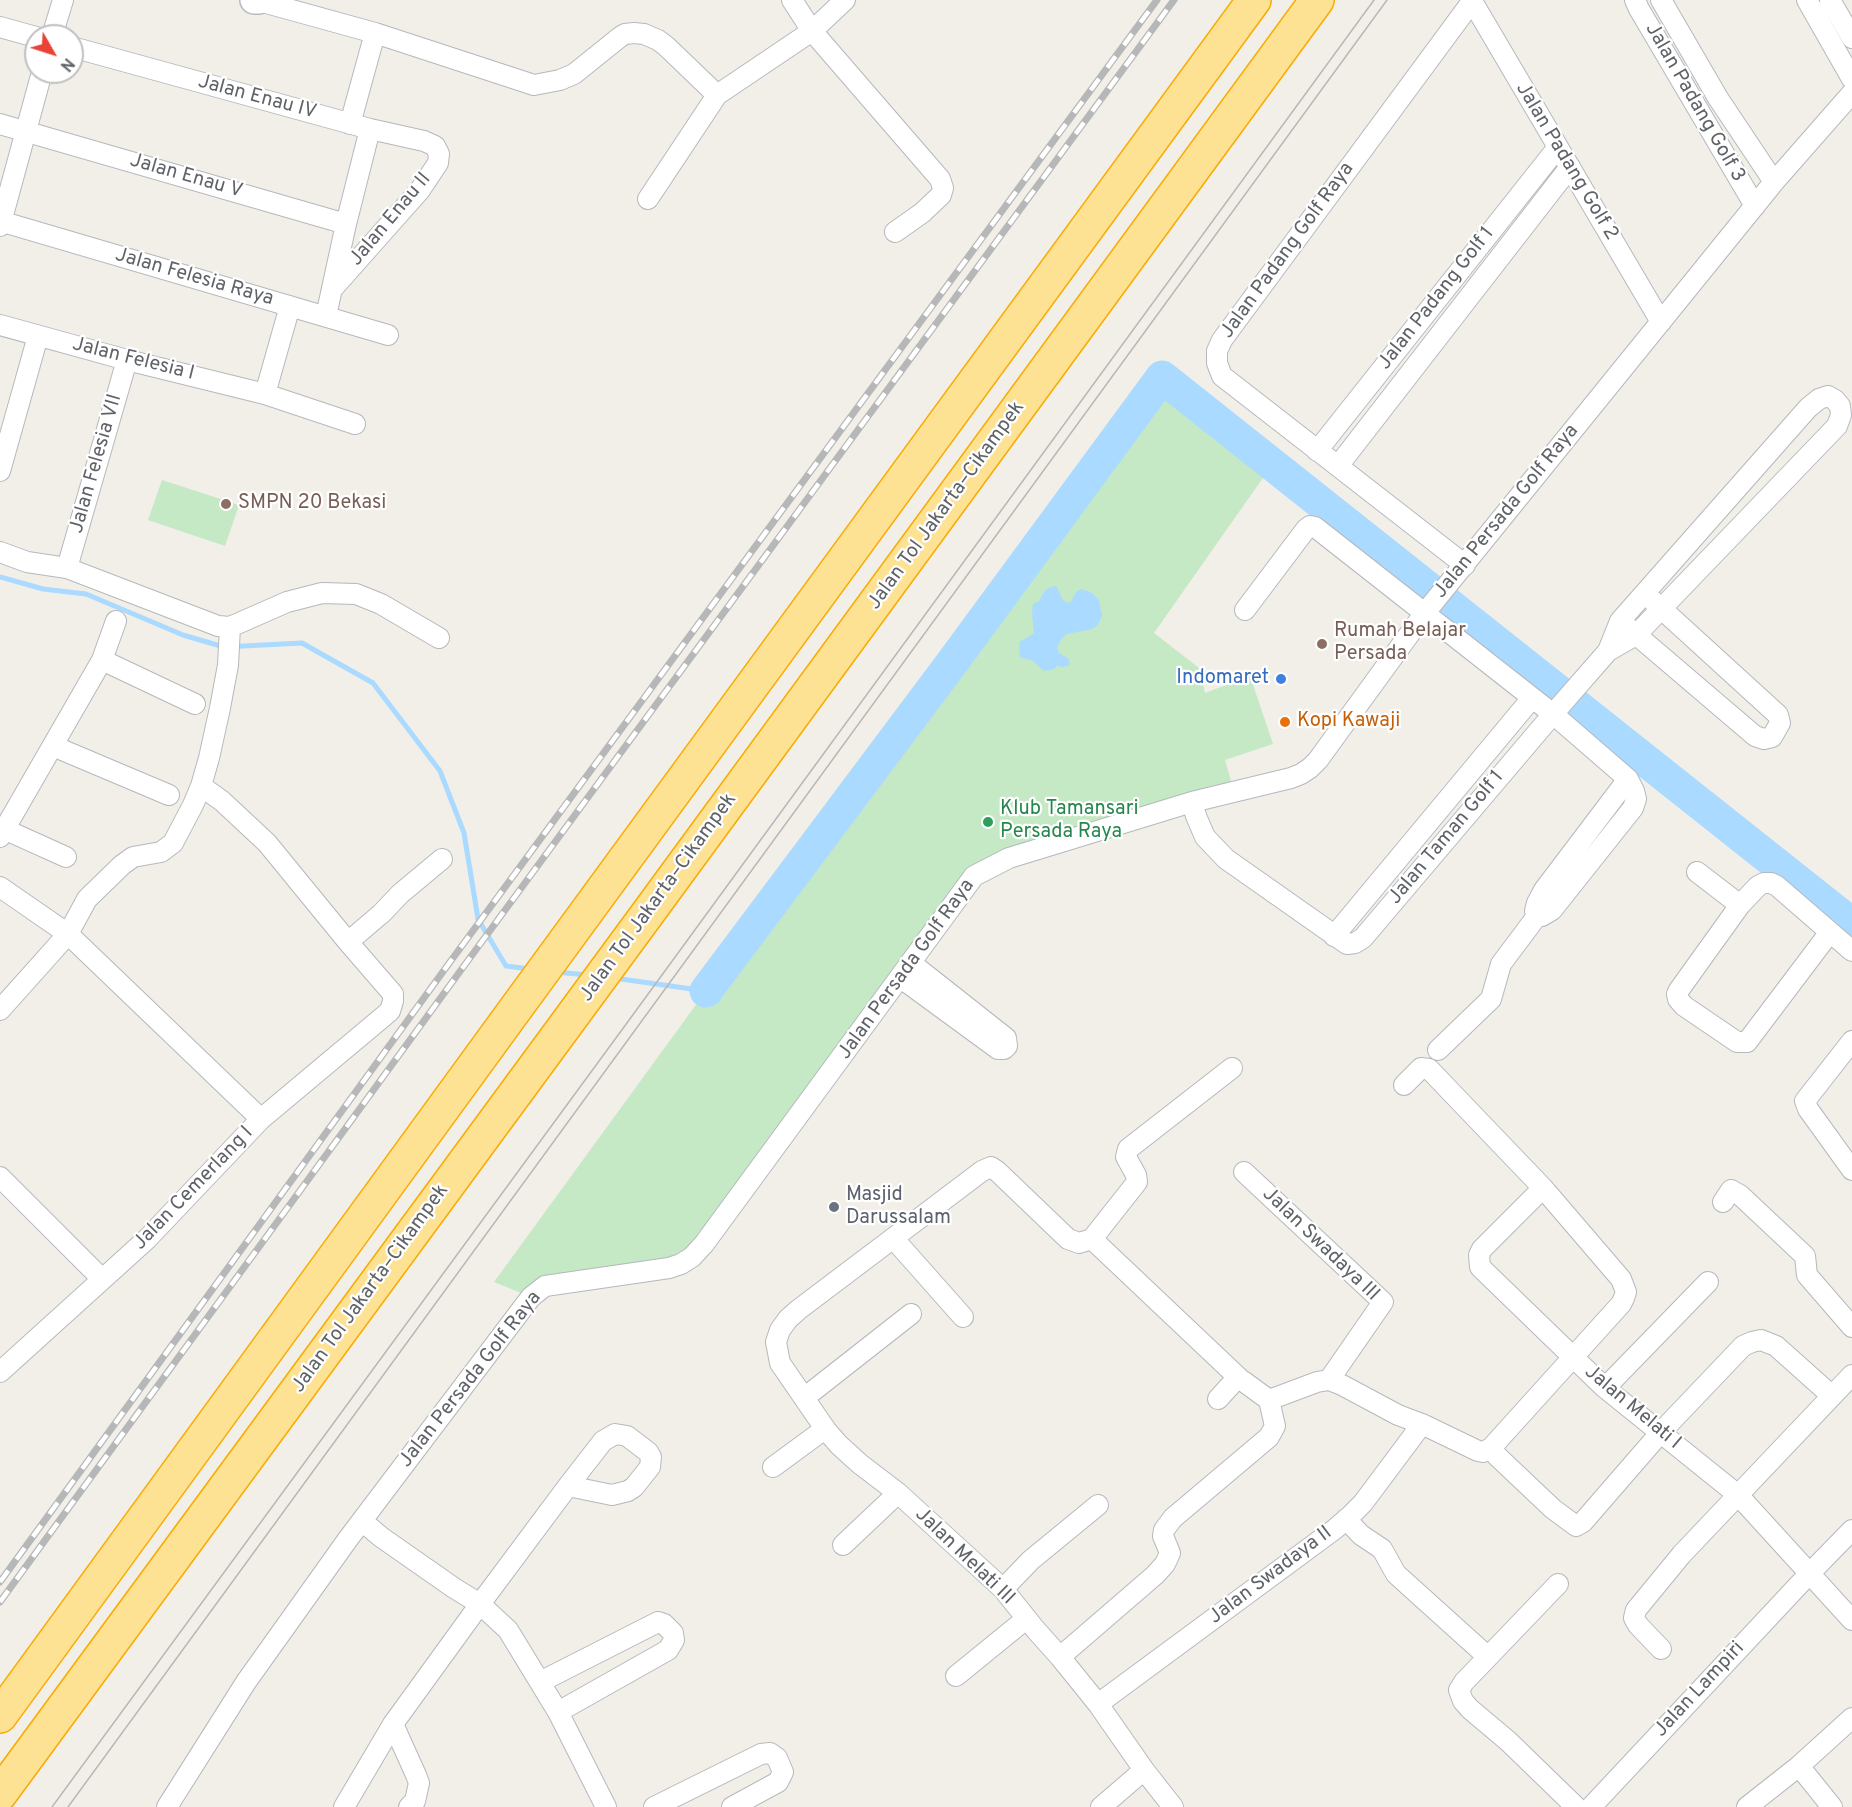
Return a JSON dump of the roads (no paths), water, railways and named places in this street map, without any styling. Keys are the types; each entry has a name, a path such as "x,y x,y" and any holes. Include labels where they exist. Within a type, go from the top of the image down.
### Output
{"highway":[{"path":"0,1716 1254,0"},
{"name":"Jalan Tol Jakarta–Cikampek","path":"0,1794 1317,0"}],"street":[{"path":"56,24 63,0"},
{"path":"257,0 375,33 534,84 560,80 574,74 620,37 634,33 658,40 717,95"},
{"path":"792,0 812,31 940,179 943,188 941,195 922,213 894,232"},
{"path":"648,199 717,95 812,31 845,0"},
{"name":"Jalan Padang Golf 3","path":"1635,0 1755,206"},
{"name":"Jalan Padang Golf 3","path":"1661,0 1718,98 1774,182"},
{"path":"1807,0 1852,79"},
{"path":"1830,0 1852,38"},
{"name":"Jalan Padang Golf 2","path":"1472,1 1661,322"},
{"name":"Jalan Padang Golf Raya","path":"1459,573 1338,466 1222,376 1217,363 1217,351 1222,340 1472,1"},
{"path":"0,27 24,34"},
{"path":"350,124 375,33"},
{"name":"Jalan Enau IV","path":"84,50 370,129"},
{"path":"0,223 39,84"},
{"name":"Jalan Persada Golf Raya","path":"167,1807 246,1682 362,1521 538,1290 555,1284 669,1268 692,1257 704,1244 974,876 1010,858 1192,802 1291,778 1309,769 1318,760 1427,610 1774,182 1852,93"},
{"name":"Jalan Enau V","path":"0,124 346,224"},
{"path":"326,316 370,129"},
{"name":"Jalan Enau II","path":"334,287 420,190 438,163 439,154 435,146 424,141 370,129"},
{"name":"Jalan Padang Golf 1","path":"1317,451 1558,147"},
{"name":"Jalan Padang Golf 1","path":"1338,466 1570,167"},
{"name":"Jalan Felesia Raya","path":"0,223 388,335"},
{"path":"265,394 290,306"},
{"name":"Jalan Felesia I","path":"0,325 265,394 355,424"},
{"path":"0,471 38,336"},
{"name":"Jalan Felesia VII","path":"67,568 128,360"},
{"path":"1557,709 1608,651 1620,621 1808,408 1819,399 1828,396 1835,400 1840,406 1837,426 1636,635 1608,651"},
{"path":"1722,505 1743,524"},
{"path":"1245,610 1310,526 1319,529 1427,610 1532,698 1557,709 1628,779 1544,890 1535,910 1536,916 1501,964 1491,999 1438,1050"},
{"path":"0,552 27,561 67,568 218,626 229,634"},
{"path":"229,634 286,602 322,592 356,594 381,604 439,638"},
{"path":"1620,621 1755,736 1764,739 1772,737 1780,723 1778,716 1644,593"},
{"path":"66,857 2,833 102,660 116,621"},
{"path":"0,1010 68,934 87,899 122,864 133,857 161,852 172,843 201,786 214,739 228,665 229,634"},
{"path":"102,660 195,704"},
{"name":"Jalan Taman Golf 1","path":"1334,936 1532,698"},
{"name":"Jalan Taman Golf 1","path":"1192,802 1205,837 1218,852 1334,936 1347,944 1355,943 1363,938 1557,709"},
{"path":"53,746 169,795"},
{"path":"201,786 222,801 267,843 393,994 390,1011 261,1119"},
{"path":"348,942 442,858"},
{"path":"1697,872 1740,904"},
{"path":"1830,932 1750,1040 1743,1044 1684,1006 1678,999 1677,994 1740,904 1764,883 1777,886 1852,951"},
{"name":"Jalan Cemerlang I","path":"0,887 68,934 261,1119 169,1218 0,1372"},
{"path":"906,971 1006,1038 1007,1046 1004,1049 998,1049 906,971"},
{"path":"1852,1041 1805,1101 1808,1109 1852,1170"},
{"path":"963,1317 893,1238 981,1171 991,1167 1068,1239 1079,1243 1092,1239 1137,1182 1136,1175 1126,1157 1128,1149 1232,1068"},
{"path":"1404,1085 1421,1068 1429,1069 1543,1188 1621,1279 1626,1292 1621,1304 1572,1357 1480,1266 1478,1261 1482,1249 1543,1188"},
{"name":"Jalan Swadaya III","path":"1244,1172 1383,1302 1329,1380"},
{"path":"0,1176 102,1279"},
{"path":"1723,1202 1731,1191 1740,1195 1805,1256 1807,1275 1852,1327"},
{"name":"Jalan Melati III","path":"893,1238 788,1319 780,1330 776,1342 780,1362 826,1430 839,1445 898,1493 1003,1588 1026,1619 1098,1704 1173,1807"},
{"path":"1060,1657 1166,1564 1170,1553 1163,1536 1167,1524 1269,1437 1275,1426 1249,1386 1092,1239"},
{"path":"1605,1388 1708,1282"},
{"path":"804,1398 910,1314"},
{"path":"1218,1399 1249,1386 1329,1380 1398,1415 1478,1451 1483,1452 1491,1448 1553,1509 1576,1526 1591,1513 1661,1432 1743,1346 1761,1341 1776,1346 1832,1396"},
{"name":"Jalan Melati I","path":"1491,1448 1572,1357 1605,1388 1738,1495 1852,1620"},
{"path":"1661,1648 1638,1625 1634,1618 1636,1610 1682,1554 1852,1375"},
{"name":"Jalan Swadaya II","path":"1098,1704 1346,1520 1363,1503 1422,1424"},
{"path":"773,1467 826,1430"},
{"path":"344,1807 393,1724 568,1486"},
{"path":"843,1545 898,1493"},
{"path":"1003,1588 1031,1560 1098,1505"},
{"path":"1346,1520 1361,1535 1382,1549 1396,1574 1488,1657"},
{"path":"362,1521 390,1543 480,1604 508,1630 558,1712 606,1807"},
{"name":"Jalan Lampiri","path":"1591,1807 1852,1530"},
{"path":"1558,1584 1464,1682 1459,1690 1463,1701 1576,1807"},
{"path":"956,1676 1026,1619"},
{"path":"540,1682 658,1622 664,1624 673,1633 674,1640 669,1650 558,1712"},
{"path":"1747,1807 1799,1766 1852,1718"},
{"path":"393,1724 419,1783 415,1801 409,1807"},
{"path":"654,1807 761,1754 770,1754 777,1758 783,1772 778,1782 732,1807"},
{"path":"1799,1766 1832,1807"},
{"path":"1101,1807 1144,1770"}],"water":[{"path":"1057,587 1062,599 1070,603 1077,591 1082,589 1092,593 1099,600 1102,616 1097,626 1092,629 1066,634 1060,641 1057,648 1059,653 1069,659 1068,666 1058,665 1054,669 1044,671 1033,661 1020,657 1019,647 1020,642 1034,633 1033,604 1039,601 1045,590"}],"waterway":[{"path":"706,991 1162,377 1852,924"},
{"path":"0,577 43,589 86,594 183,635 224,647 302,643 373,683 440,771 464,833 478,919 506,966 530,969"},
{"path":"557,972 587,975"},
{"path":"614,978 706,991"}],"tram line":[{"path":"52,1807 1374,0"},
{"path":"68,1807 1387,0"}],"railway":[{"path":"0,1582 450,962 1157,0"},
{"path":"0,1602 1174,0"}],"place":[{"name":"SMPN 20 Bekasi","path":"226,504"},
{"name":"Rumah Belajar Persada","path":"1322,644"},
{"name":"Indomaret","path":"1281,679"},
{"name":"Kopi Kawaji","path":"1285,722"},
{"name":"Klub Tamansari Persada Raya","path":"988,822"},
{"name":"Masjid Darussalam","path":"834,1207"}]}
